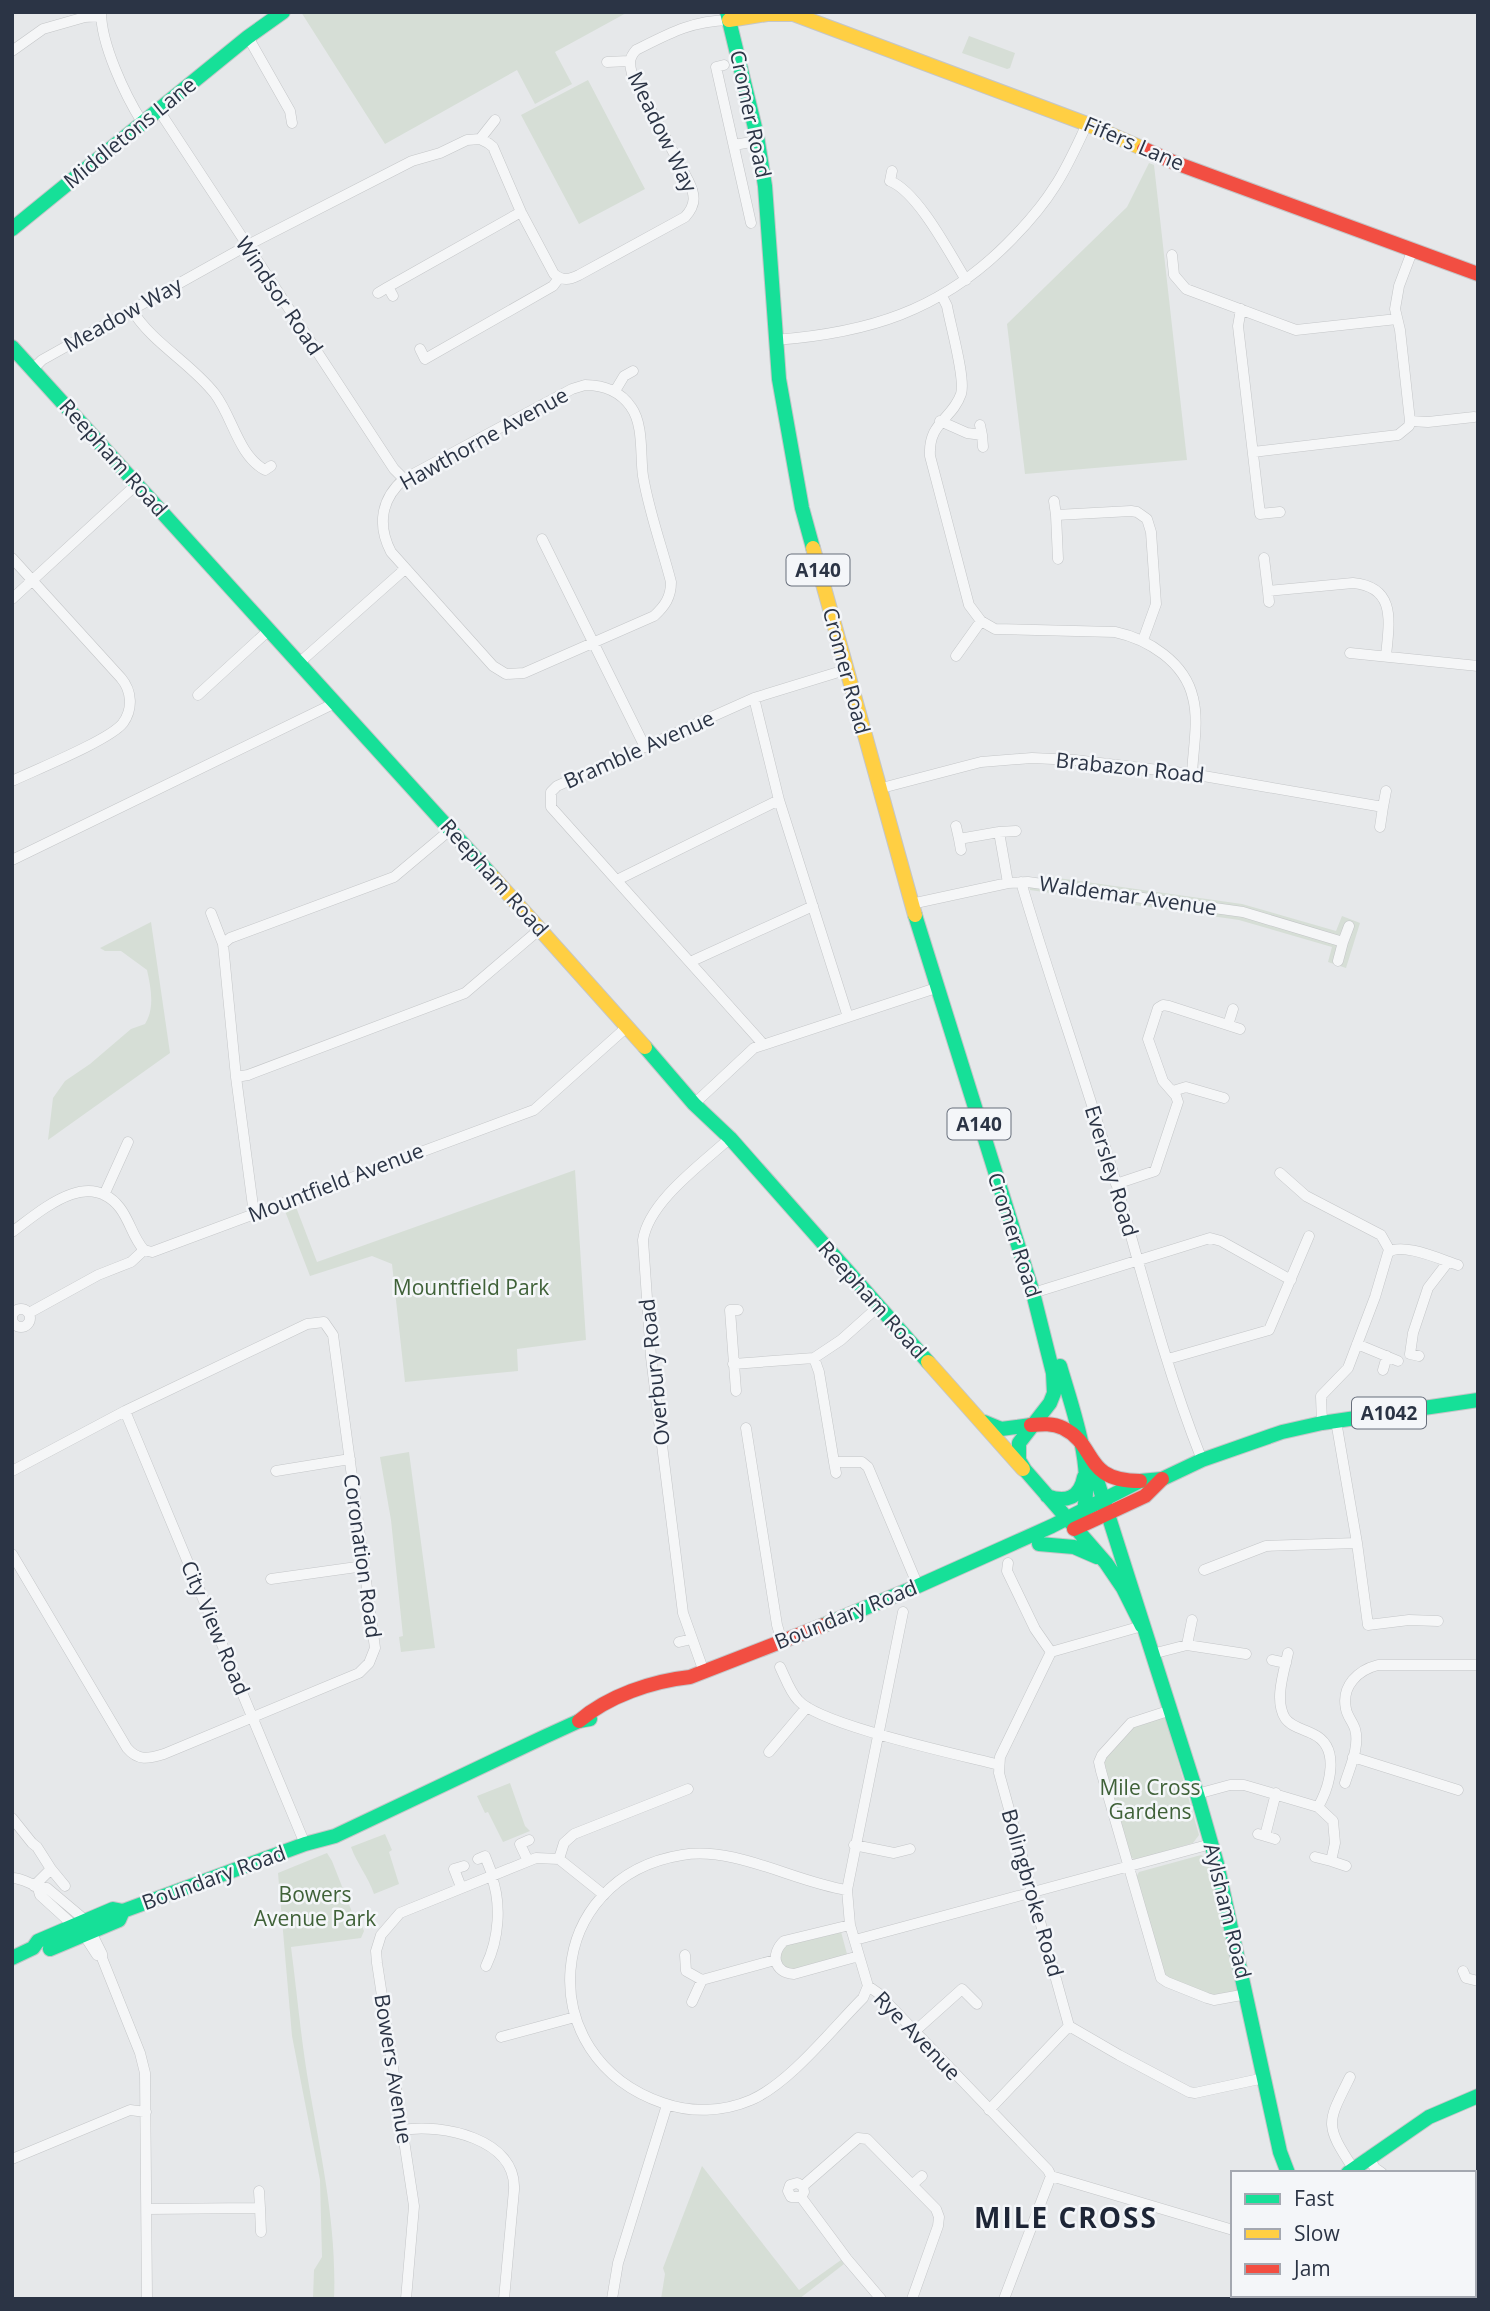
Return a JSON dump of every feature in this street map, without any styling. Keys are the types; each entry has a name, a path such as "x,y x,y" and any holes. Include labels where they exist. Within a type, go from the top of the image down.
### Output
{"main road":[{"name":"Middletons Lane","path":"12,229 248,37 283,12"},
{"name":"Fifers Lane","path":"728,16 789,13 1087,124 1145,152 1478,274"},
{"name":"Cromer Road","path":"728,16 757,141 769,222 775,340 784,412 802,508 911,904 1033,1293 1053,1373 1054,1388 1046,1409 1031,1425"},
{"name":"Reepham Road","path":"12,346 628,1026 694,1104 730,1138 1002,1448 1047,1496 1092,1513 1106,1563 1123,1588"},
{"name":"Cromer Road","path":"1039,1314 1055,1352 1088,1465 1092,1513"},
{"name":"A1042","path":"1088,1465 1112,1477 1140,1481 1162,1479 1254,1440 1329,1422 1478,1402"},
{"name":"Reepham Road","path":"972,1412 992,1428 1001,1430 1042,1423 1059,1425 1079,1439"},
{"name":"A140","path":"1025,1471 1019,1460 1018,1448 1031,1425"},
{"name":"Cromer Road","path":"1088,1465 1087,1497 1092,1513"},
{"path":"1047,1496 1064,1501 1078,1495 1083,1487 1088,1465"},
{"path":"1142,1626 1100,1540 1092,1513 1162,1479"},
{"name":"A1042","path":"1092,1513 1140,1481"},
{"name":"Boundary Road","path":"1001,1550 1044,1521 1049,1504 1047,1496"},
{"name":"Boundary Road","path":"1001,1550 1039,1544 1092,1513"},
{"name":"Boundary Road","path":"12,1958 33,1948 38,1941 119,1920 123,1911 305,1844 335,1836 579,1721 594,1708 629,1693 671,1679 697,1674 782,1642 1092,1513"},
{"name":"Aylsham Road","path":"1092,1513 1142,1626 1198,1794 1224,1888 1280,2152 1287,2171"},
{"path":"1039,1544 1074,1547 1087,1551 1106,1563"},
{"path":"1351,2170 1429,2117 1478,2096"},
{"name":"Aylsham Road","path":"1280,2152 1280,2171"}],"street":[{"path":"12,51 43,29 101,14 109,53 142,122"},
{"name":"Meadow Way","path":"559,278 569,280 579,275 673,223 691,210 694,202 691,186 632,74 629,61 636,50 682,27 728,16"},
{"path":"248,37 290,111 292,123"},
{"path":"607,62 629,61"},
{"path":"724,65 716,67 752,217"},
{"name":"Windsor Road","path":"158,110 394,469 404,479"},
{"path":"420,358 553,286 559,278 549,266 521,212 493,148 480,139 495,120"},
{"path":"775,340 857,330 898,317 942,296 966,280 1034,215 1055,187 1087,124"},
{"name":"Meadow Way","path":"33,369 42,360 246,246 412,160 440,153 467,139 480,139"},
{"path":"734,145 757,141"},
{"path":"890,181 900,186 930,220 966,280"},
{"path":"378,293 391,292 521,212"},
{"path":"1253,452 1398,435 1409,426 1397,319 1398,294 1413,249"},
{"path":"1172,255 1174,275 1186,289 1241,309 1281,319 1303,330 1397,319"},
{"path":"942,296 947,306 962,388 957,402 931,435 930,456 969,605 981,621 995,629 1115,632 1143,640 1159,651 1175,666 1191,690 1195,709 1192,774"},
{"path":"1241,309 1238,326 1260,514 1280,512"},
{"path":"132,310 148,332 162,342 214,393 229,416 247,455 256,465 269,471"},
{"path":"615,391 624,376 633,371"},
{"name":"Hawthorne Avenue","path":"596,385 615,391 635,415 643,478 671,582 671,590 663,608 654,616 524,673 506,674 493,666 405,569 384,539 383,509 389,496 404,479 572,389 596,385"},
{"path":"1410,421 1429,422 1474,417"},
{"path":"940,421 967,433 981,430 983,447"},
{"path":"12,599 137,484"},
{"path":"1054,501 1058,559"},
{"path":"1056,515 1131,511 1143,514 1147,519 1151,532 1156,604 1143,640"},
{"path":"542,539 645,747"},
{"path":"12,558 125,682 130,706 128,715 116,730 12,781"},
{"path":"1264,558 1269,596 1353,583 1376,589 1384,598 1388,610 1386,656"},
{"path":"299,663 405,569"},
{"path":"956,656 981,621"},
{"path":"198,695 269,630"},
{"path":"1350,653 1478,666"},
{"name":"Bramble Avenue","path":"763,1044 551,807 551,792 557,786 754,698 845,670"},
{"path":"754,698 779,800 848,1017"},
{"path":"12,860 335,703"},
{"name":"Brabazon Road","path":"878,789 981,762 1032,758 1075,760 1192,774 1383,807"},
{"path":"1380,827 1386,791"},
{"path":"617,880 779,800"},
{"path":"956,826 961,850"},
{"path":"223,944 230,938 394,877 450,830"},
{"path":"959,839 1016,831"},
{"path":"999,832 1008,883"},
{"name":"Waldemar Avenue","path":"911,904 1021,882 1248,913 1343,942"},
{"name":"Eversley Road","path":"1021,882 1168,1359 1202,1460"},
{"path":"690,962 813,906"},
{"path":"211,913 223,944 236,1077 254,1214"},
{"path":"1338,961 1349,926"},
{"path":"236,1077 248,1075 465,993 540,929"},
{"path":"694,1104 754,1048 936,988"},
{"path":"1116,1184 1155,1171 1178,1102 1163,1080 1148,1039 1158,1008 1169,1006 1240,1029"},
{"path":"1228,1025 1233,1009"},
{"name":"Mountfield Avenue","path":"29,1313 97,1275 131,1262 144,1250 152,1252 534,1110 628,1026"},
{"path":"1172,1091 1186,1087 1224,1098"},
{"name":"Overbury Road","path":"697,1674 692,1639 683,1613 651,1357 643,1240 645,1228 651,1218 675,1188 730,1138"},
{"path":"104,1195 128,1142"},
{"path":"1280,1173 1295,1181 1306,1196 1381,1235 1390,1251 1357,1344 1343,1374 1321,1395 1357,1543 1368,1625 1409,1620 1438,1622"},
{"path":"12,1232 59,1199 71,1193 90,1191 104,1195 119,1207 144,1250"},
{"path":"1168,1359 1269,1330 1309,1236"},
{"path":"1033,1293 1210,1238 1221,1241 1291,1280"},
{"path":"1383,1370 1403,1356 1428,1287 1453,1264 1403,1248 1390,1251"},
{"path":"733,1364 814,1357 841,1340 878,1307"},
{"path":"730,1310 736,1391"},
{"name":"Coronation Road","path":"12,1554 133,1754 140,1758 149,1759 359,1673 369,1662 375,1648 333,1335 324,1322 307,1324 125,1411"},
{"path":"1357,1344 1403,1356"},
{"path":"814,1357 819,1372 836,1473"},
{"path":"12,1471 125,1411"},
{"name":"City View Road","path":"125,1411 305,1844"},
{"path":"746,1428 777,1625 782,1642"},
{"path":"276,1471 349,1459"},
{"path":"834,1462 862,1462 868,1467 918,1586"},
{"path":"1204,1570 1266,1546 1357,1543"},
{"path":"1008,1563 1007,1570 1029,1617 1044,1645 1051,1652"},
{"path":"271,1579 363,1566"},
{"name":"Rye Avenue","path":"903,1612 893,1638 854,1845 847,1890 850,1925 868,1986 878,1993 1051,2176"},
{"path":"1188,1645 1192,1620"},
{"path":"780,1667 798,1701 819,1715 999,1765 1000,1757 1051,1652 1142,1626"},
{"path":"679,1643 692,1639"},
{"path":"1152,1654 1188,1645 1246,1654"},
{"path":"1272,1660 1287,1658 1280,1696 1285,1719 1325,1741 1330,1752 1327,1788 1318,1807"},
{"path":"1345,1783 1353,1756 1355,1729 1345,1708 1345,1696 1357,1675 1378,1665 1478,1665"},
{"path":"769,1752 807,1707"},
{"path":"1171,1710 1131,1723 1102,1755 1099,1762 1161,1978 1208,1998 1247,1994"},
{"path":"1353,1756 1458,1790"},
{"name":"Bolingbroke Road","path":"999,1765 1069,2025"},
{"path":"1198,1794 1230,1785 1244,1785 1318,1807 1330,1818 1336,1832 1331,1861"},
{"path":"604,1895 559,1859 564,1843 574,1834 688,1789"},
{"path":"1266,1836 1276,1793"},
{"path":"12,1818 65,1886"},
{"path":"520,1843 528,1861"},
{"path":"855,1940 1211,1844"},
{"path":"854,1845 894,1853 910,1850"},
{"path":"847,1890 731,1858 686,1854 636,1868 604,1895 577,1938 572,1956 570,1984 575,2017 588,2047 622,2085 667,2105 704,2110 731,2107 750,2101 779,2084 863,1997 868,1986"},
{"path":"486,1856 498,1897 495,1941 486,1966"},
{"name":"Bowers Avenue","path":"406,2299 415,2212 377,1963 377,1945 384,1931 400,1913 528,1861 546,1857 559,1859"},
{"path":"1315,1857 1346,1866"},
{"path":"36,1887 51,1869"},
{"path":"454,1869 461,1886"},
{"path":"12,1878 36,1887 40,1895 84,1928 102,1954 140,2053 145,2073 147,2299"},
{"path":"850,1925 784,1941 778,1947 775,1961 779,1969 794,1974 859,1956"},
{"path":"685,1955 686,1971 702,1979 775,1961"},
{"path":"1463,1977 1478,1981"},
{"path":"692,2002 702,1979"},
{"path":"914,2032 962,1989 977,2004"},
{"path":"501,2037 575,2017"},
{"path":"989,2110 1069,2025 1189,2092 1264,2078"},
{"path":"1350,2077 1332,2114 1330,2126 1331,2133 1351,2170"},
{"path":"612,2299 618,2263 667,2105"},
{"path":"12,2159 130,2110 146,2112"},
{"path":"402,2130 423,2128 468,2136 499,2151 512,2167 515,2178 504,2299"},
{"path":"881,2299 801,2197 803,2186 858,2138 863,2137 913,2185 936,2209 940,2217 912,2299"},
{"path":"1368,2157 1379,2171"},
{"path":"913,2185 922,2176"},
{"path":"1004,2299 1051,2176 1231,2229"},
{"path":"259,2191 261,2232"},
{"path":"147,2209 260,2207"}],"green space":[{"path":"301,12 628,12 555,52 572,84 535,104 517,70 385,144"},
{"path":"969,36 1015,53 1010,68 962,53"},
{"path":"588,80 645,189 579,224 521,115"},
{"path":"1149,163 1154,165 1187,460 1025,474 1007,324 1127,207"},
{"path":"1051,877 1242,904 1336,931 1342,916 1360,923 1346,968 1328,962 1332,947 1239,920 1030,890 1028,882 1050,885"},
{"path":"151,922 170,1053 48,1140 53,1098 65,1081 90,1064 131,1029 145,1024 148,1018 151,998 147,970 121,951 105,951 100,948"},
{"name":"Mountfield Park","path":"575,1170 586,1340 517,1349 518,1371 405,1382 392,1264 372,1256 310,1276 285,1211 296,1207 317,1262"},
{"path":"409,1452 435,1648 401,1652 399,1637 403,1636 391,1520 380,1457"},
{"name":"Mile Cross Gardens","path":"1161,1717 1166,1719 1199,1835 1193,1843 1135,1860 1127,1854 1103,1769 1104,1759 1136,1725"},
{"path":"510,1783 525,1826 530,1831 503,1842 477,1796"},
{"path":"385,1834 392,1850 389,1852 399,1884 374,1894 351,1847"},
{"name":"Bowers Avenue Park","path":"327,1853 356,1922 361,1923 364,1931 361,1938 291,1947 333,2245 334,2299 313,2299 314,2270 322,2257 320,2180 292,2036 278,1873"},
{"name":"Mile Cross Gardens","path":"1201,1855 1207,1858 1238,1990 1221,1996 1187,1989 1161,1973 1135,1879 1139,1872"},
{"path":"840,1928 847,1954 793,1970 787,1969 778,1960 785,1944"},
{"path":"702,2166 799,2290 841,2260 844,2264 799,2299 661,2299 665,2274 663,2268"}],"traffic: fast":[{"path":"12,229 248,37 283,12"},
{"path":"727,12 757,136 765,186 779,379 802,508 813,548"},
{"path":"12,347 493,877"},
{"path":"915,915 1033,1293 1053,1373 1054,1393 1050,1403 1019,1443 1019,1460 1106,1563 1123,1588 1142,1626"},
{"path":"645,1047 694,1104 730,1138 928,1362"},
{"path":"1060,1366 1084,1459 1086,1497 1083,1516"},
{"path":"824,1625 1052,1526 1140,1481 1162,1479 1202,1460 1282,1432 1322,1423 1478,1400"},
{"path":"984,1422 1001,1429 1031,1425"},
{"path":"1091,1461 1217,1864 1280,2152 1287,2171"},
{"path":"1047,1496 1060,1499 1071,1497 1079,1490 1084,1477"},
{"path":"1039,1544 1074,1547 1097,1557"},
{"path":"12,1958 33,1948 38,1941 113,1909 123,1911 305,1844 335,1836 544,1737 579,1721 590,1719"},
{"path":"50,1949 119,1920 123,1911"},
{"path":"1351,2171 1429,2117 1478,2096"}],"traffic: slow":[{"path":"788,12 1087,124 1144,149"},
{"path":"729,20 767,14 791,14"},
{"path":"813,548 915,915"},
{"path":"493,877 645,1047"},
{"path":"928,1362 1023,1469"}],"traffic: jam":[{"path":"1144,149 1478,274"},
{"path":"1031,1425 1043,1424 1063,1428 1082,1443 1099,1469 1121,1479 1140,1481"},
{"path":"1074,1529 1145,1496 1162,1479"},
{"path":"579,1721 603,1704 631,1691 690,1677 824,1625"}],"district":[{"name":"MILE CROSS","path":"1066,2218"}]}
